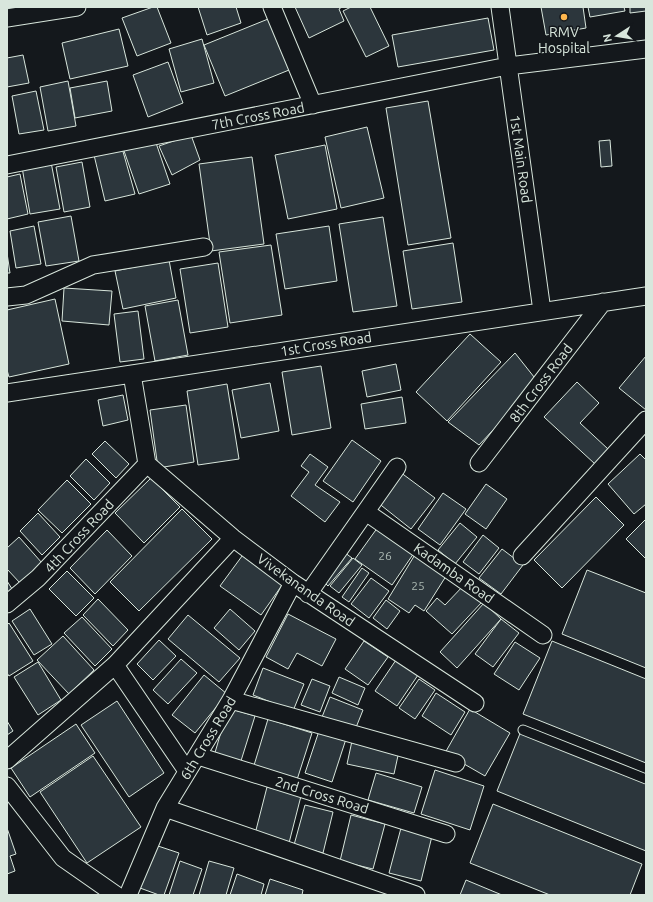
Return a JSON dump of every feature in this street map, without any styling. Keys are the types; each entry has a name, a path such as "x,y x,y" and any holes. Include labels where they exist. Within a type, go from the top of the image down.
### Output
{"street":[{"path":"7,18 77,7"},
{"path":"272,7 313,105"},
{"name":"1st Main Road","path":"500,7 542,311"},
{"path":"508,66 646,49"},
{"name":"7th Cross Road","path":"7,165 508,66"},
{"path":"7,297 26,295 93,265 204,247"},
{"name":"1st Cross Road","path":"7,393 646,296"},
{"name":"8th Cross Road","path":"480,463 603,302"},
{"path":"132,374 147,464"},
{"path":"522,556 646,420"},
{"name":"Vivekananda Road","path":"147,464 233,538 308,594 475,703"},
{"name":"4th Cross Road","path":"7,604 38,578 147,464"},
{"path":"308,594 397,467"},
{"name":"Kadamba Road","path":"366,512 543,635"},
{"path":"7,760 115,665 233,538"},
{"name":"6th Cross Road","path":"128,895 166,808 231,700 293,583"},
{"path":"115,665 187,772"},
{"path":"231,700 456,763"},
{"name":"2nd Cross Road","path":"198,756 446,834"},
{"path":"7,786 63,858 116,895"},
{"path":"166,808 416,895"}],"lane":[{"path":"523,730 646,779"}],"building":[{"path":"157,7 171,43 137,56 122,18"},
{"path":"198,7 236,7 241,23 207,35"},
{"path":"295,7 342,7 339,9 344,21 309,38"},
{"path":"351,7 370,7 389,46 366,57 343,11"},
{"name":"RMV Hospital","path":"541,7 583,7 586,28 546,35"},
{"path":"588,7 624,7 625,11 590,17"},
{"path":"630,7 646,7 646,11 630,13"},
{"path":"273,17 294,68 225,96 204,45"},
{"path":"488,18 494,50 398,67 392,35"},
{"path":"119,29 128,66 70,79 62,43"},
{"path":"202,39 214,83 181,92 169,49"},
{"path":"23,55 29,83 7,87 7,58"},
{"path":"168,62 183,103 148,117 133,75"},
{"path":"68,81 76,126 48,131 40,87"},
{"path":"107,81 112,111 75,118 70,88"},
{"path":"36,91 44,130 19,134 12,96"},
{"path":"428,101 451,238 408,245 386,108"},
{"path":"367,127 384,198 341,208 325,137"},
{"path":"191,135 200,160 172,175 159,146"},
{"path":"154,137 170,184 139,194 123,148"},
{"path":"610,140 612,166 601,167 599,141"},
{"path":"325,145 337,209 288,219 275,155"},
{"path":"122,148 135,194 105,201 94,155"},
{"path":"252,157 264,244 211,251 199,164"},
{"path":"51,162 60,209 30,214 22,167"},
{"path":"82,162 90,207 64,212 56,167"},
{"path":"20,174 28,214 7,219 7,177"},
{"path":"71,216 79,261 46,266 38,222"},
{"path":"383,217 397,306 353,312 339,224"},
{"path":"34,226 41,264 16,268 10,231"},
{"path":"329,226 337,281 285,289 276,234"},
{"path":"453,243 462,302 412,309 403,251"},
{"path":"271,245 282,315 230,323 219,252"},
{"path":"7,253 10,273 7,273"},
{"path":"169,260 176,298 123,309 115,271"},
{"path":"218,263 228,327 190,333 180,269"},
{"path":"64,288 112,291 109,325 62,321"},
{"path":"55,299 69,364 9,377 7,370 7,310"},
{"path":"178,300 188,355 155,361 145,306"},
{"path":"138,311 144,359 120,362 114,314"},
{"path":"470,334 501,362 447,421 416,392"},
{"path":"515,353 538,382 479,445 448,422"},
{"path":"646,356 646,410 619,388"},
{"path":"396,364 401,390 367,397 362,371"},
{"path":"321,366 331,428 292,435 282,372"},
{"path":"577,382 599,403 580,423 608,449 595,464 544,417"},
{"path":"270,383 279,431 241,438 232,390"},
{"path":"227,384 239,459 198,465 187,391"},
{"path":"123,395 128,420 103,426 98,400"},
{"path":"402,397 406,423 365,429 361,404"},
{"path":"186,405 194,462 158,468 150,410"},
{"path":"352,440 381,461 353,502 323,481"},
{"path":"105,441 129,464 116,478 92,454"},
{"path":"310,454 328,467 315,485 340,502 325,522 291,496 309,472 301,466"},
{"path":"640,454 646,460 646,504 634,514 608,484"},
{"path":"86,459 110,483 94,500 70,476"},
{"path":"400,472 435,498 411,529 377,502"},
{"path":"151,478 180,507 144,543 115,513"},
{"path":"67,480 91,504 62,533 38,510"},
{"path":"486,484 507,499 486,529 465,514"},
{"path":"443,493 466,509 440,545 418,529"},
{"path":"596,497 624,525 562,588 534,560"},
{"path":"182,509 212,539 139,611 110,582"},
{"path":"38,513 60,537 42,555 20,531"},
{"path":"646,519 646,559 626,539"},
{"path":"460,523 477,537 455,564 438,550"},
{"path":"378,527 414,553 392,585 355,559"},
{"path":"107,530 132,556 95,594 70,568"},
{"path":"483,535 499,548 479,574 463,562"},
{"path":"19,537 42,563 20,583 7,569 7,548"},
{"path":"502,549 523,565 501,594 479,578"},
{"path":"245,552 285,581 261,615 220,586"},
{"path":"344,552 352,558 328,586 321,579"},
{"path":"416,553 448,573 424,611 415,605 409,613 388,599"},
{"path":"353,558 362,565 339,593 330,586"},
{"path":"362,568 369,573 349,602 342,597"},
{"path":"587,570 646,593 646,668 562,634"},
{"path":"67,571 94,598 76,616 49,589"},
{"path":"371,578 389,591 369,618 351,604"},
{"path":"7,581 14,592 7,596"},
{"path":"464,585 482,602 452,634 426,611 437,598 445,605"},
{"path":"98,599 128,630 113,646 83,615"},
{"path":"386,600 400,611 387,629 373,618"},
{"path":"484,603 501,619 457,668 440,652"},
{"path":"30,609 52,644 34,655 12,621"},
{"path":"230,609 255,631 239,650 214,628"},
{"path":"288,614 336,639 322,666 297,653 288,669 266,657"},
{"path":"188,615 240,658 219,682 168,639"},
{"path":"82,617 112,649 95,666 64,633"},
{"path":"501,619 519,633 493,667 475,654"},
{"path":"9,623 33,661 9,676 7,673 7,625"},
{"path":"63,636 94,670 69,694 37,660"},
{"path":"159,640 176,656 153,680 137,664"},
{"path":"364,641 388,657 368,685 345,669"},
{"path":"552,641 646,679 646,763 523,714"},
{"path":"515,642 540,658 519,690 494,674"},
{"path":"181,659 197,673 168,704 153,690"},
{"path":"396,660 418,675 397,706 375,691"},
{"path":"38,662 61,700 38,715 14,677"},
{"path":"263,668 304,684 293,711 253,695"},
{"path":"204,675 227,694 195,733 172,715"},
{"path":"339,677 365,688 358,705 332,693"},
{"path":"312,679 330,686 320,712 301,705"},
{"path":"419,679 435,690 415,719 399,708"},
{"path":"436,693 465,712 451,735 422,716"},
{"path":"330,697 363,710 355,730 322,717"},
{"path":"117,701 164,773 129,797 81,725"},
{"path":"228,708 255,716 240,764 214,756"},
{"path":"470,709 510,733 485,776 445,753"},
{"path":"268,719 312,733 295,786 252,772"},
{"path":"7,721 13,731 7,735"},
{"path":"76,724 95,753 30,797 11,768"},
{"path":"319,731 346,739 332,782 305,773"},
{"path":"521,731 646,781 646,851 497,791"},
{"path":"352,741 399,751 394,774 347,764"},
{"path":"93,756 141,827 87,863 40,792"},
{"path":"435,770 484,786 470,830 421,814"},
{"path":"376,773 422,787 414,813 368,800"},
{"path":"267,787 301,796 289,843 255,834"},
{"path":"493,804 642,864 630,895 550,895 470,863"},
{"path":"305,805 333,812 323,853 294,845"},
{"path":"351,815 385,824 373,869 340,861"},
{"path":"7,828 16,854 10,856 15,871 7,874"},
{"path":"401,828 432,836 421,881 389,873"},
{"path":"155,845 179,853 164,895 159,895 140,888"},
{"path":"180,861 202,869 193,895 169,895"},
{"path":"209,861 234,868 226,895 199,895"},
{"path":"237,874 264,884 261,895 230,895"},
{"path":"270,879 303,890 302,895 265,895"},
{"path":"466,880 502,895 460,895"}],"place":[{"name":"RMV Hospital","path":"564,17"}]}
